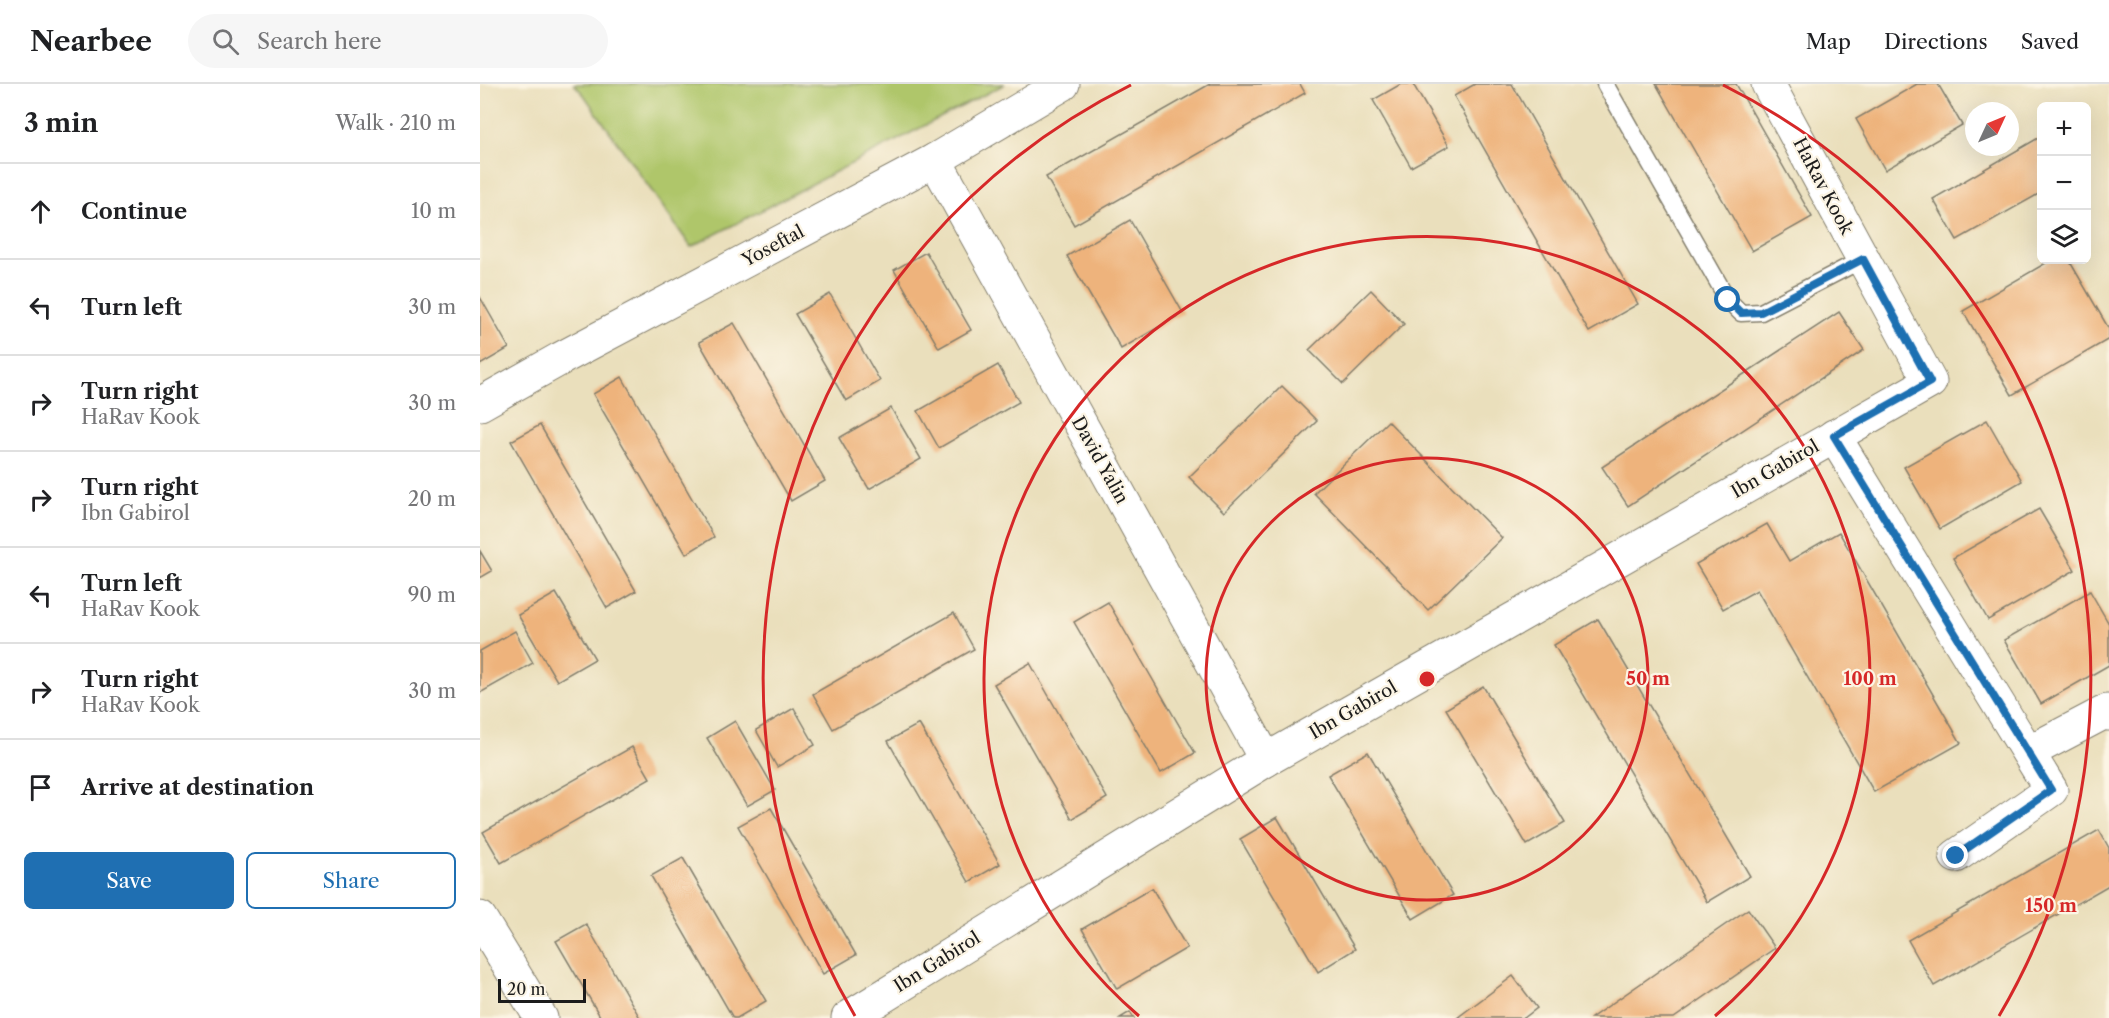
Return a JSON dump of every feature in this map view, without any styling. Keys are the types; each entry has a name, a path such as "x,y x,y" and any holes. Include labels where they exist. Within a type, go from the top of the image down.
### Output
{"street":[{"name":"Yoseftal","path":"480,404 560,359 935,160 1063,84"},
{"name":"HaRav Kook","path":"1768,84 1930,382"},
{"name":"David Yalin","path":"935,160 1266,760"},
{"name":"Ibn Gabirol","path":"848,1018 1266,760 1930,382"},
{"path":"1834,436 2051,790 1956,856"},
{"path":"2029,752 2106,711 2109,714"},
{"path":"480,918 541,1018"}],"lane":[{"path":"1605,84 1728,300 1741,313 1761,312 1863,259"}],"green space":[{"path":"574,84 1005,84 691,247"}],"building":[{"path":"1210,84 1300,84 1305,93 1074,225 1046,177"},
{"path":"1401,84 1413,84 1449,146 1411,167 1373,100"},
{"path":"1475,84 1512,84 1638,304 1589,332 1454,96"},
{"path":"1656,84 1736,84 1812,217 1752,251"},
{"path":"1917,84 1938,84 1962,125 1885,170 1856,119"},
{"path":"2037,139 2037,195 1957,240 1933,199 2007,156 2019,156 2019,149"},
{"path":"1130,220 1183,313 1121,349 1067,256"},
{"path":"926,252 971,330 939,348 894,270"},
{"path":"2044,264 2071,264 2109,329 2109,339 2012,395 1963,311"},
{"path":"1371,290 1404,324 1343,384 1309,350"},
{"path":"830,294 880,381 846,401 795,314"},
{"path":"480,297 509,348 480,365"},
{"path":"1839,312 1864,350 1628,506 1602,467"},
{"path":"734,323 825,481 791,501 699,342"},
{"path":"998,365 1019,402 939,448 918,411"},
{"path":"622,377 714,537 686,554 593,394"},
{"path":"1282,386 1317,421 1224,512 1189,477"},
{"path":"891,408 921,459 869,489 839,438"},
{"path":"1987,420 2022,481 1940,529 1904,467"},
{"path":"1388,421 1502,538 1428,610 1314,493"},
{"path":"540,425 636,591 607,608 511,441"},
{"path":"2039,509 2075,570 1988,620 1953,558"},
{"path":"1767,524 1789,561 1839,532 1961,743 1874,792 1757,590 1723,609 1696,564"},
{"path":"480,551 492,571 480,578"},
{"path":"2090,591 2109,624 2109,665 2041,704 2004,640"},
{"path":"556,593 595,659 557,681 518,615"},
{"path":"1108,602 1195,753 1161,773 1074,622"},
{"path":"954,613 974,649 833,729 813,694"},
{"path":"1598,619 1750,876 1707,902 1554,645"},
{"path":"515,631 533,663 480,693 480,651"},
{"path":"1030,663 1107,798 1072,819 994,684"},
{"path":"1483,686 1565,823 1527,845 1446,709"},
{"path":"794,708 815,745 777,767 756,730"},
{"path":"735,721 775,790 747,806 707,738"},
{"path":"919,724 1000,864 969,882 888,741"},
{"path":"632,747 650,778 501,863 483,832"},
{"path":"1368,752 1453,895 1413,919 1328,775"},
{"path":"771,808 856,955 823,974 738,826"},
{"path":"1277,817 1355,949 1318,972 1240,839"},
{"path":"2099,830 2109,848 2109,885 1934,986 1908,940"},
{"path":"683,858 766,1001 737,1018 733,1018 651,876"},
{"path":"1152,888 1187,948 1117,989 1082,929"},
{"path":"1748,909 1775,948 1674,1018 1591,1018"},
{"path":"586,924 640,1018 601,1018 556,941"},
{"path":"1513,976 1537,1008 1524,1018 1457,1018"},
{"path":"1130,1012 1134,1018 1120,1018"}],"route":[{"path":"1728,300 1741,313 1761,312 1863,259 1930,382 1834,436 2051,790 1956,856"}]}
